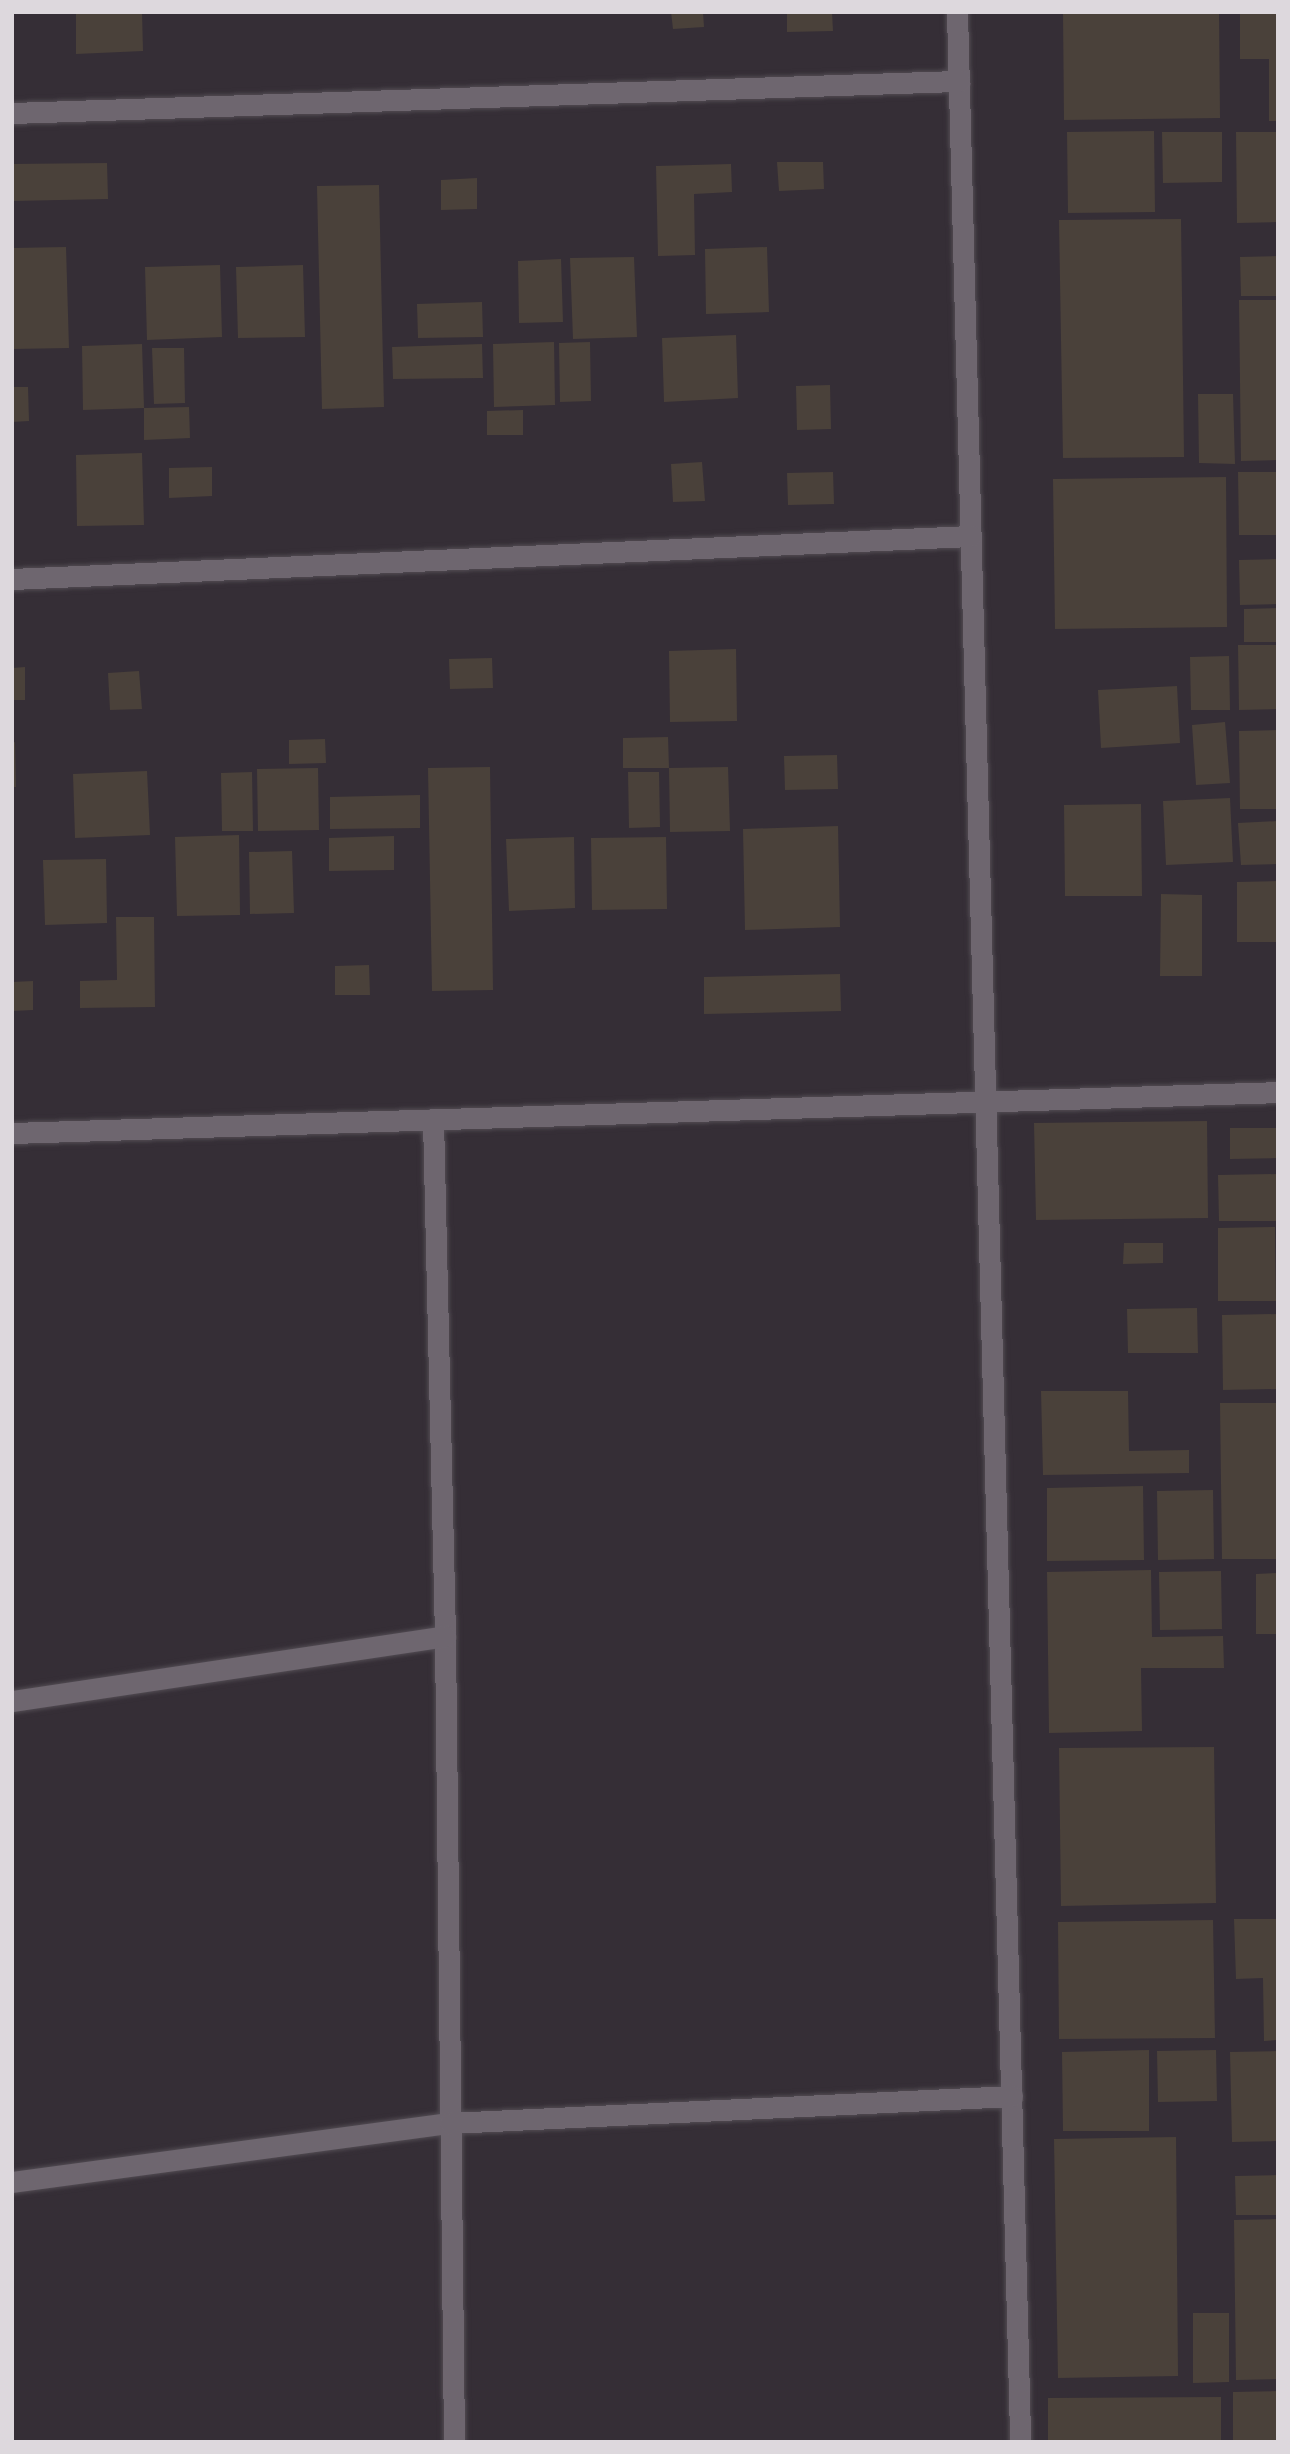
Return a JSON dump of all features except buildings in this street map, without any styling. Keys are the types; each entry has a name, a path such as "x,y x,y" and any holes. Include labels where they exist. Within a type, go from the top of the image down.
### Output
{"street":[{"path":"957,12 1020,2442"},
{"path":"12,113 959,81"},
{"path":"12,579 971,536"},
{"path":"12,1133 1278,1092"},
{"path":"433,1119 445,1636 454,2442"},
{"path":"12,1701 445,1636"},
{"path":"12,2182 450,2123 1012,2096"}]}
